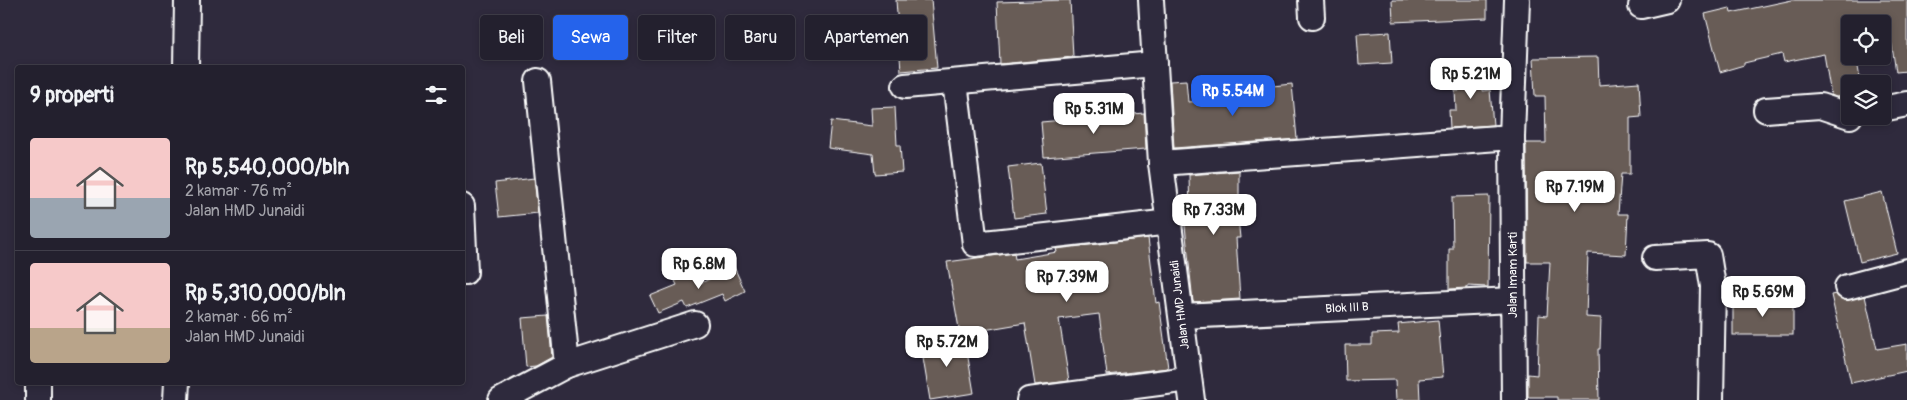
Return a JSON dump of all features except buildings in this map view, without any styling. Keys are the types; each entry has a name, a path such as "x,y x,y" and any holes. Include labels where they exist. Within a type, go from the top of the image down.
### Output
{"street":[{"path":"186,65 187,0"},
{"name":"Jalan HMD Junaidi","path":"1151,0 1162,163 1190,390"},
{"name":"Jalan Imam Karti","path":"1514,400 1512,137 1517,0"},
{"path":"1640,6 1667,0"},
{"path":"905,86 1155,64"},
{"path":"538,81 566,365"},
{"path":"955,82 976,244 1170,222"},
{"path":"1891,108 1907,104"},
{"path":"1766,110 1820,106 1841,113"},
{"path":"1162,163 1512,137"},
{"path":"1654,258 1708,255 1713,286 1711,400"},
{"path":"1847,287 1907,271"},
{"name":"Blok III B","path":"1182,316 1513,300"},
{"path":"501,400 566,365 695,324"},
{"path":"38,385 38,400"},
{"path":"176,400 177,385"},
{"path":"1029,400 1190,390"}]}
